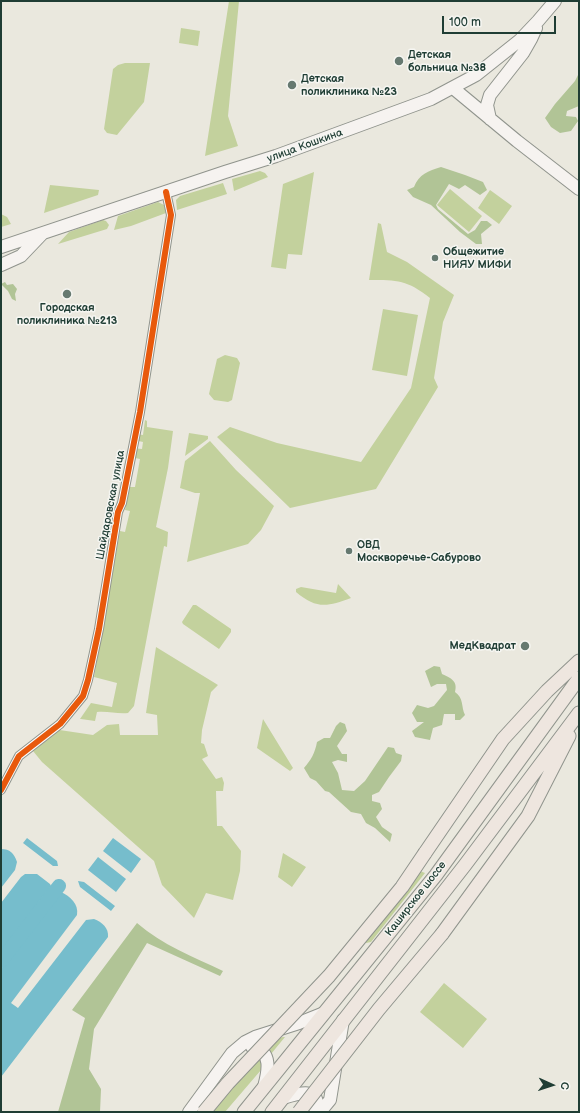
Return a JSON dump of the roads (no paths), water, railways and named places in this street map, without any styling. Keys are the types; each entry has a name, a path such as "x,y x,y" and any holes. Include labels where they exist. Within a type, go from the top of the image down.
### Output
{"main road":[{"name":"улица Кошкина","path":"1,247 276,156 431,99 476,75 510,48 538,21 555,1"},
{"path":"490,119 487,105 490,95 523,53 532,39 538,21"},
{"path":"470,102 471,89 476,75"},
{"path":"453,88 579,189"},
{"path":"1,265 21,256 44,232"},
{"path":"204,1112 228,1083 329,976 402,887 494,751 524,715 579,661"},
{"name":"Каширское шоссе","path":"244,1112 436,875 579,678"},
{"name":"Каширское шоссе","path":"272,1112 465,865 579,714"},
{"path":"299,1112 379,1009 442,934 528,816 579,717"},
{"path":"188,1112 232,1053 238,1048 255,1037 324,1013"},
{"path":"320,1112 330,1100 343,1020"},
{"path":"225,1062 241,1050 250,1047 257,1048 262,1051 268,1069 264,1087"},
{"path":"283,1098 302,1093 309,1093 314,1097 316,1103 315,1112"}],"street":[{"name":"Шайдаровская улица","path":"1,790 19,756 60,724 83,696 87,684 99,628 118,512 122,503 144,384 171,215 166,192"}],"water":[{"path":"27,838 57,861 58,866 53,866 23,843"},
{"path":"113,838 141,859 131,873 103,851"},
{"path":"1,849 11,852 17,862 15,870 1,888"},
{"path":"98,857 126,879 116,892 88,870"},
{"path":"25,874 37,874 51,886 1,951 1,903"},
{"path":"78,881 84,882 115,906 111,911 80,887"},
{"path":"61,892 73,901 77,907 77,915 11,1003 18,1008 86,920 94,919 100,922 106,928 108,937 1,1077 1,969"}],"waterway":[{"path":"1,961 59,886"}],"place":[{"name":"Детская больница №38","path":"399,61"},
{"name":"Детская поликлиника №23","path":"292,85"},
{"name":"Общежитие НИЯУ МИФИ","path":"435,258"},
{"name":"Городская поликлиника №213","path":"67,294"},
{"name":"ОВД Москворечье-Сабурово","path":"349,551"},
{"name":"МедКвадрат","path":"525,646"}]}
